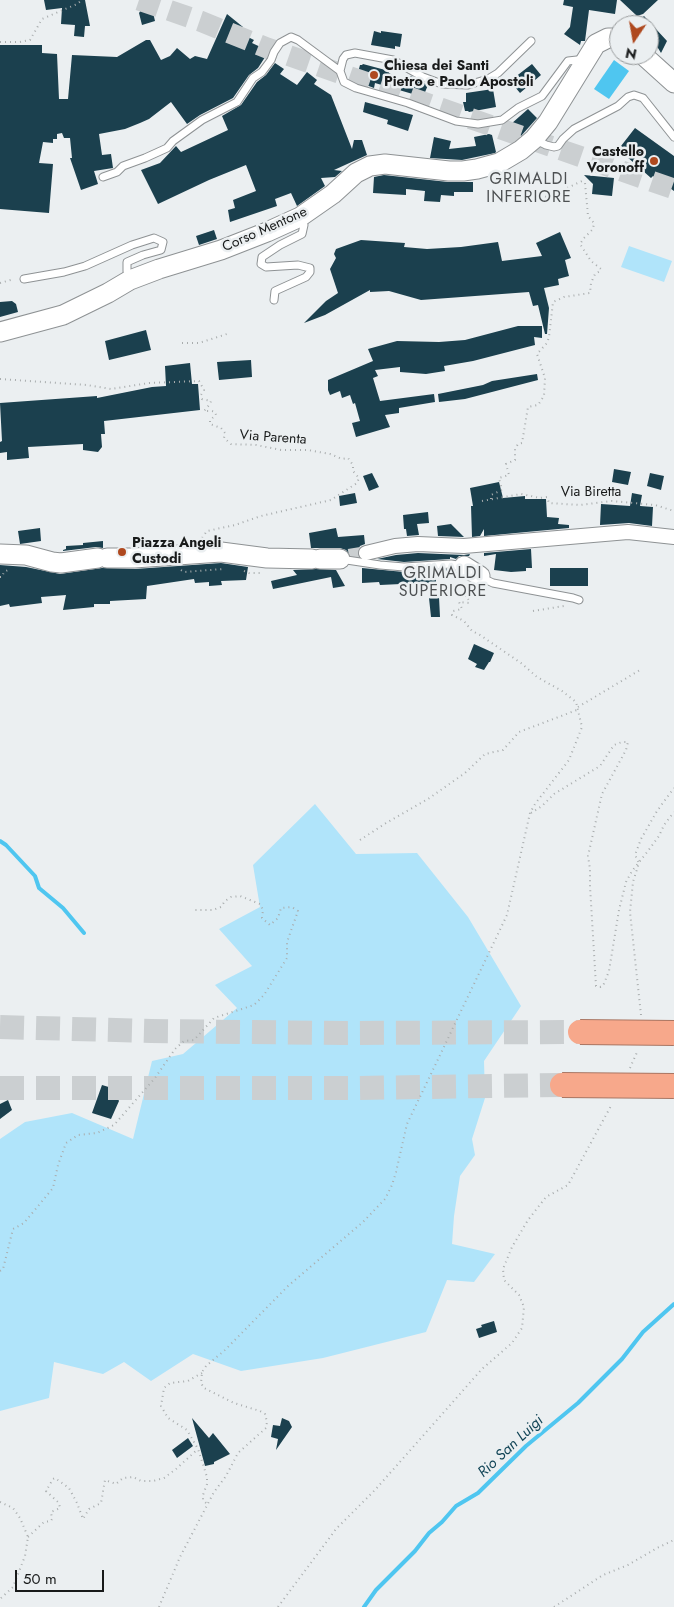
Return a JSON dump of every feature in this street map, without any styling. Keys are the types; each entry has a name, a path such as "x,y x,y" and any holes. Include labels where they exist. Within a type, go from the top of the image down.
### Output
{"highway":[{"path":"580,1032 674,1033"},
{"path":"562,1085 674,1086"}],"main road":[{"name":"Corso Mentone","path":"0,332 62,315 130,280 221,250 300,217 333,194 356,173 370,166 385,164 463,171 491,166 509,158 534,139 548,122 596,44 609,38"},
{"path":"655,65 674,82"},
{"path":"0,554 26,554 52,562 221,552 267,558 316,559 345,557"},
{"path":"464,566 476,583"}],"street":[{"path":"366,553 395,546 418,544 464,546 628,532 674,537"}],"lane":[{"path":"103,177 117,172 123,166 166,148 172,141 202,120 238,102 253,78 262,72 271,60 280,43 291,37 298,40 340,71 344,82 356,88 408,103 456,121 478,124 502,120 518,108 542,96 568,61 577,60 584,63"},
{"path":"340,71 346,55 355,53 393,60 423,77 442,84 468,84 488,79 498,73 531,41"},
{"path":"534,139 546,145 558,146 574,129 618,106 628,97 634,95 643,98 674,137"},
{"path":"274,300 274,291 306,277 310,272 310,268 298,265 266,267 261,264 262,257 302,234 304,225 300,217"},
{"path":"24,279 85,266 132,245 154,238 163,242 161,250 127,262 130,280"},
{"path":"345,557 404,567 451,564 464,566"},
{"path":"476,583 493,583 579,600"}],"path":[{"path":"0,42 30,40 42,19 82,0"},
{"path":"491,499 493,494 502,490 499,478 509,475 506,464 515,460 515,449 518,444 522,443 528,407 538,405 544,396 545,378 537,354 547,344 553,302 590,293 590,283 595,274 601,269 591,261 580,244 593,229 594,223 588,216 585,183 582,181 549,198 533,192 522,193 513,190 505,177 510,172 509,158"},
{"path":"0,283 24,279"},
{"path":"182,343 199,343 230,333"},
{"name":"Via Parenta","path":"0,379 87,384 111,389 149,383 199,381 204,390 201,395 202,399 211,401 204,411 212,411 216,414 210,420 210,424 221,428 225,432 224,438 231,444 256,445 281,450 308,450 330,454 342,459 348,458 353,466 353,472 359,478 357,483 331,500 261,516 235,525 206,530 203,538 198,539"},
{"name":"Via Biretta","path":"482,501 521,494 540,498 547,497 549,503 580,505 612,501 655,505 674,511"},
{"path":"159,1607 169,1581 207,1504 233,1466 238,1453 266,1428 265,1414 234,1403 204,1388 201,1383 206,1366 225,1350 288,1286 363,1222 385,1199 396,1172 407,1124 507,915 530,813 572,755 582,727 576,702 472,631 464,621 452,615 453,611 462,609 460,602 469,603 465,596 473,594 466,590 476,583"},
{"path":"533,611 578,604 579,600"},
{"path":"360,840 428,799 465,773 485,754 503,750 519,732 578,708 640,670"},
{"path":"530,813 542,806 554,794 600,766 614,745 628,742 626,750 602,794 588,856 596,986 603,986 609,971 619,910 626,882 674,812"},
{"path":"0,1271 3,1269 13,1229 24,1223 53,1188 58,1165 66,1143 78,1135 97,1133 114,1125 155,1078 174,1050 184,1041 194,1040 214,1018 254,1005 264,995 287,958 287,942 298,911 292,907 281,908 278,918 270,925 262,918 263,910 260,904 240,896 225,901 221,907 213,910 194,910"},
{"path":"278,1607 336,1529 375,1490 482,1369 512,1343 522,1328 524,1307 519,1295 504,1280 503,1269"},
{"path":"203,1373 188,1381 170,1383 164,1388 161,1406 168,1418 187,1430 198,1449 207,1477 208,1484 203,1495 203,1500 207,1504"},
{"path":"28,1536 44,1522 51,1521 52,1512 60,1508 59,1503 46,1491 53,1478 69,1488 83,1519 89,1509 102,1503 105,1480 116,1484 123,1478 132,1477 141,1481 153,1481 164,1478 198,1449"},
{"path":"0,1502 13,1508 28,1536 25,1556 14,1587 0,1599"},
{"path":"554,1607 603,1575 628,1565 674,1540"}],"shaded area":[{"path":"629,246 672,261 664,282 621,267"},
{"path":"315,804 356,854 417,853 468,917 521,1006 484,1061 485,1098 472,1139 475,1155 460,1176 454,1216 452,1244 495,1254 474,1282 447,1280 426,1332 323,1358 241,1371 193,1354 151,1381 124,1362 103,1374 54,1362 49,1398 0,1411 0,1139 25,1122 72,1113 133,1139 152,1061 183,1054 237,1008 215,985 252,966 219,929 260,907 253,865"}],"water":[{"path":"611,65 621,65 629,71 609,99 594,89"}],"building":[{"path":"44,0 85,0 90,26 85,26 84,37 74,36 75,25 61,24 62,8 46,10"},
{"path":"148,0 150,0 155,21 142,25 139,13"},
{"path":"564,0 617,0 615,14 589,10 585,41 581,41 580,45 564,34 570,27 573,7 563,5"},
{"path":"620,0 658,0 643,14 636,15"},
{"path":"227,14 243,27 243,30 246,31 244,35 254,40 252,43 269,51 258,68 249,75 233,98 187,124 171,102 149,119 125,129 99,134 102,155 111,154 113,168 94,171 98,184 81,190 70,158 72,158 70,138 64,138 62,133 57,134 57,139 53,139 53,143 43,142 39,163 53,164 49,213 0,209 0,45 42,45 42,53 57,54 59,99 68,99 72,55 117,57 146,40 150,40 161,60 170,56 177,48 190,59 195,56 207,59"},
{"path":"374,31 402,34 400,47 395,46 395,49 371,45"},
{"path":"659,32 667,41 661,53 659,50"},
{"path":"275,63 284,69 280,74 297,85 307,72 317,80 314,84 331,95 352,149 354,140 362,140 367,155 334,170 342,171 335,177 321,178 325,186 297,206 291,193 275,199 277,206 230,222 228,210 235,208 233,200 256,191 246,165 158,204 141,170 160,163 176,146 181,152 228,130 222,116 241,105 257,82 266,75"},
{"path":"363,64 389,71 389,73 401,80 411,76 428,85 423,97 375,83 374,88 366,85 367,81 357,76 360,65"},
{"path":"532,64 541,75 520,93 510,81"},
{"path":"493,89 496,107 469,112 465,111 463,102 466,102 466,93"},
{"path":"365,102 413,115 408,131 387,124 388,120 363,112"},
{"path":"528,109 537,118 521,136 511,124"},
{"name":"Castello Voronoff","path":"635,128 674,156 674,191 653,176 651,178 626,156 629,152 621,146"},
{"path":"492,135 495,153 462,160 430,158 434,137 451,141 449,149 476,146 474,137"},
{"path":"384,175 448,182 473,182 473,192 454,192 454,196 441,195 440,202 424,201 425,191 406,189 406,195 373,193 374,177"},
{"path":"584,175 614,178 612,196 592,194 593,184"},
{"path":"214,230 217,239 199,245 196,236"},
{"path":"560,232 571,258 565,260 569,276 558,279 559,285 544,288 549,308 547,334 545,334 538,305 533,306 529,292 421,300 389,291 370,292 370,290 325,315 304,323 326,301 338,293 330,269 336,258 334,254 336,249 361,240 405,243 404,247 427,249 498,242 502,261 542,256 536,243"},
{"path":"12,301 16,304 18,312 0,317 0,302"},
{"path":"518,326 542,326 542,338 534,337 535,345 473,361 444,366 445,371 426,374 400,372 400,367 375,370 378,376 373,378 380,401 434,394 435,402 399,408 399,413 385,415 390,427 356,437 352,423 360,421 355,403 353,404 350,395 342,398 340,391 330,395 328,390 328,380 373,361 368,349 397,341 439,342 465,340"},
{"path":"146,330 151,350 109,360 105,341"},
{"path":"251,360 252,377 219,380 217,362"},
{"path":"190,363 192,384 198,384 200,410 104,421 105,434 101,434 102,447 98,452 83,450 83,444 28,447 29,458 7,460 7,452 0,453 0,442 2,441 0,403 97,396 97,398 166,386 165,366"},
{"path":"537,374 538,380 465,399 439,402 438,394 483,385 492,381"},
{"path":"614,469 631,472 628,485 612,482"},
{"path":"372,473 379,487 369,491 363,476"},
{"path":"650,473 664,476 661,490 647,486"},
{"path":"499,482 503,498 525,496 525,499 546,499 547,517 559,518 558,524 569,525 569,528 484,536 484,529 480,536 472,537 471,506 473,506 470,488"},
{"path":"355,493 357,503 340,506 339,496"},
{"path":"632,493 642,495 640,506 653,507 652,526 629,523 600,525 601,504 630,506"},
{"path":"428,512 429,523 417,524 419,535 407,536 406,529 404,529 403,515"},
{"path":"451,524 464,537 438,536 437,526"},
{"path":"40,528 41,541 20,544 18,531"},
{"path":"336,528 338,537 364,535 365,544 360,546 358,556 350,555 346,550 340,548 311,548 309,533"},
{"path":"103,541 103,548 96,547 63,551 66,549 66,546"},
{"path":"531,549 532,568 526,568 526,571 494,570 496,554 484,556 484,553"},
{"path":"418,553 470,554 469,556 459,556 456,559 450,557 450,559 404,562 377,559"},
{"path":"221,563 248,567 246,580 221,581 222,585 209,586 209,582 195,583 194,579 147,586 146,599 110,601 110,604 94,604 94,607 63,610 66,595 41,597 42,603 10,607 9,604 0,606 0,565 26,567 60,574 102,568 135,569"},
{"path":"362,568 404,572 451,569 451,576 436,578 436,591 408,593 407,586 402,586 401,584 380,585 379,582 362,583"},
{"path":"550,568 588,568 588,586 550,586"},
{"path":"293,570 336,570 345,586 333,588 331,577 273,589 271,581 297,575"},
{"path":"439,597 440,617 431,617 429,598"},
{"path":"474,644 494,653 484,670 475,667 477,664 468,659"},
{"path":"102,1085 112,1088 110,1095 117,1097 119,1101 111,1119 92,1113"},
{"path":"8,1100 12,1110 0,1119 0,1104"},
{"path":"494,1321 497,1332 479,1338 476,1329 482,1327 481,1325"},
{"path":"192,1418 209,1438 213,1433 230,1454 214,1462 214,1464 205,1466"},
{"path":"282,1418 289,1421 292,1427 276,1450 278,1439 271,1437 273,1425 280,1426"},
{"path":"188,1438 193,1446 177,1458 172,1450"}],"waterway":[{"path":"0,841 35,876 39,888 63,908 84,933"},
{"name":"Rio San Luigi","path":"364,1607 376,1590 456,1506 478,1493 526,1446 578,1403 622,1359 643,1332 674,1304"}],"tunnel":[{"path":"139,0 200,21 267,48 674,189"},
{"path":"349,556 366,553"},
{"path":"0,1027 344,1033 580,1032"},
{"path":"0,1088 357,1088 562,1085"}],"place":[{"name":"Chiesa dei Santi Pietro e Paolo Apostoli","path":"374,75"},
{"name":"Castello Voronoff","path":"654,161"},
{"name":"Piazza Angeli Custodi","path":"122,552"}],"district":[{"name":"GRIMALDI INFERIORE","path":"529,189"},
{"name":"GRIMALDI SUPERIORE","path":"443,583"}]}
